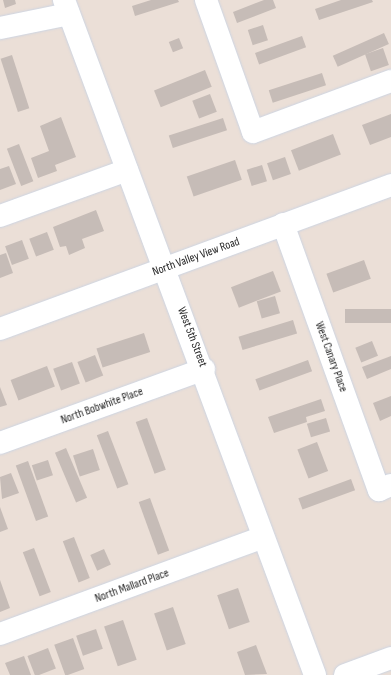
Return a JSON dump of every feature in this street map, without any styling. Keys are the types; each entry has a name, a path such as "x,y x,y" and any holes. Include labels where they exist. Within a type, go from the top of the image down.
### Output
{"street":[{"path":"206,0 254,132 391,81"},
{"path":"0,28 67,7"},
{"name":"West 5th Street","path":"67,7 127,170 204,369 263,537 315,675"},
{"path":"0,216 127,170"},
{"name":"North Valley View Road","path":"0,329 391,185"},
{"name":"West Canary Place","path":"283,224 385,487"},
{"name":"North Bobwhite Place","path":"0,443 204,369"},
{"name":"North Mallard Place","path":"0,634 263,537"},
{"path":"345,675 391,658"}],"building":[{"path":"3,0 15,0 16,4 5,8"},
{"path":"151,0 178,0 179,2 135,16 132,6"},
{"path":"264,0 273,0 276,8 237,23 233,12"},
{"path":"341,0 372,0 373,2 319,20 315,9"},
{"path":"263,25 268,40 253,45 248,30"},
{"path":"384,33 389,44 338,67 333,56"},
{"path":"302,36 306,47 259,64 255,53"},
{"path":"179,38 183,48 173,52 169,42"},
{"path":"383,48 389,65 371,71 365,54"},
{"path":"12,55 29,108 18,112 1,59"},
{"path":"205,70 212,87 161,107 154,91"},
{"path":"322,73 326,85 273,103 269,90"},
{"path":"210,94 217,112 199,119 192,101"},
{"path":"391,114 391,137 370,145 362,125"},
{"path":"61,117 76,157 55,165 57,171 38,178 31,158 49,151 40,126"},
{"path":"223,118 227,130 173,148 169,136"},
{"path":"333,134 341,155 299,171 291,150"},
{"path":"19,144 33,181 21,186 7,149"},
{"path":"285,157 291,174 273,180 267,163"},
{"path":"235,160 242,180 194,196 187,177"},
{"path":"262,165 267,181 252,186 247,170"},
{"path":"9,166 16,184 0,190 0,169"},
{"path":"96,210 104,231 82,239 85,248 69,255 66,246 60,247 53,227"},
{"path":"47,232 54,250 36,257 29,239"},
{"path":"22,240 29,259 12,265 5,246"},
{"path":"6,253 13,273 0,278 0,255"},
{"path":"364,260 371,279 333,292 326,274"},
{"path":"273,271 281,292 239,308 231,287"},
{"path":"275,296 280,313 262,319 257,301"},
{"path":"345,309 391,309 391,323 345,323"},
{"path":"293,320 297,333 243,350 238,337"},
{"path":"144,333 150,352 103,367 96,348"},
{"path":"372,341 378,356 361,363 355,348"},
{"path":"95,355 103,375 86,383 77,362"},
{"path":"391,356 391,369 367,379 362,367"},
{"path":"308,360 312,371 259,390 255,379"},
{"path":"72,362 80,384 61,390 53,369"},
{"path":"47,366 55,387 18,401 11,380"},
{"path":"0,387 7,405 0,407"},
{"path":"391,396 391,416 380,421 373,403"},
{"path":"321,399 325,411 306,417 307,422 274,433 268,417"},
{"path":"147,418 166,470 155,474 136,422"},
{"path":"326,418 330,431 311,437 307,424"},
{"path":"108,431 128,484 117,489 97,435"},
{"path":"317,442 328,471 309,478 297,450"},
{"path":"66,448 87,498 76,502 55,453"},
{"path":"93,449 100,470 80,476 73,455"},
{"path":"48,460 53,475 37,480 32,465"},
{"path":"28,461 48,516 36,521 16,465"},
{"path":"11,473 19,493 2,499 0,477"},
{"path":"351,479 355,490 302,509 298,498"},
{"path":"150,498 169,551 158,555 139,502"},
{"path":"0,507 8,529 0,532"},
{"path":"74,537 90,578 79,582 63,541"},
{"path":"34,548 51,592 40,596 23,552"},
{"path":"104,549 111,565 97,571 90,555"},
{"path":"0,580 10,608 0,612"},
{"path":"238,588 250,622 229,629 217,595"},
{"path":"173,607 186,644 167,650 154,614"},
{"path":"123,620 137,660 118,666 104,627"},
{"path":"96,629 103,649 83,656 76,636"},
{"path":"73,638 84,669 65,675 54,645"},
{"path":"256,645 267,674 245,675 237,652"},
{"path":"48,648 56,669 39,675 35,675 27,656"},
{"path":"24,656 31,675 10,675 5,663"}]}
